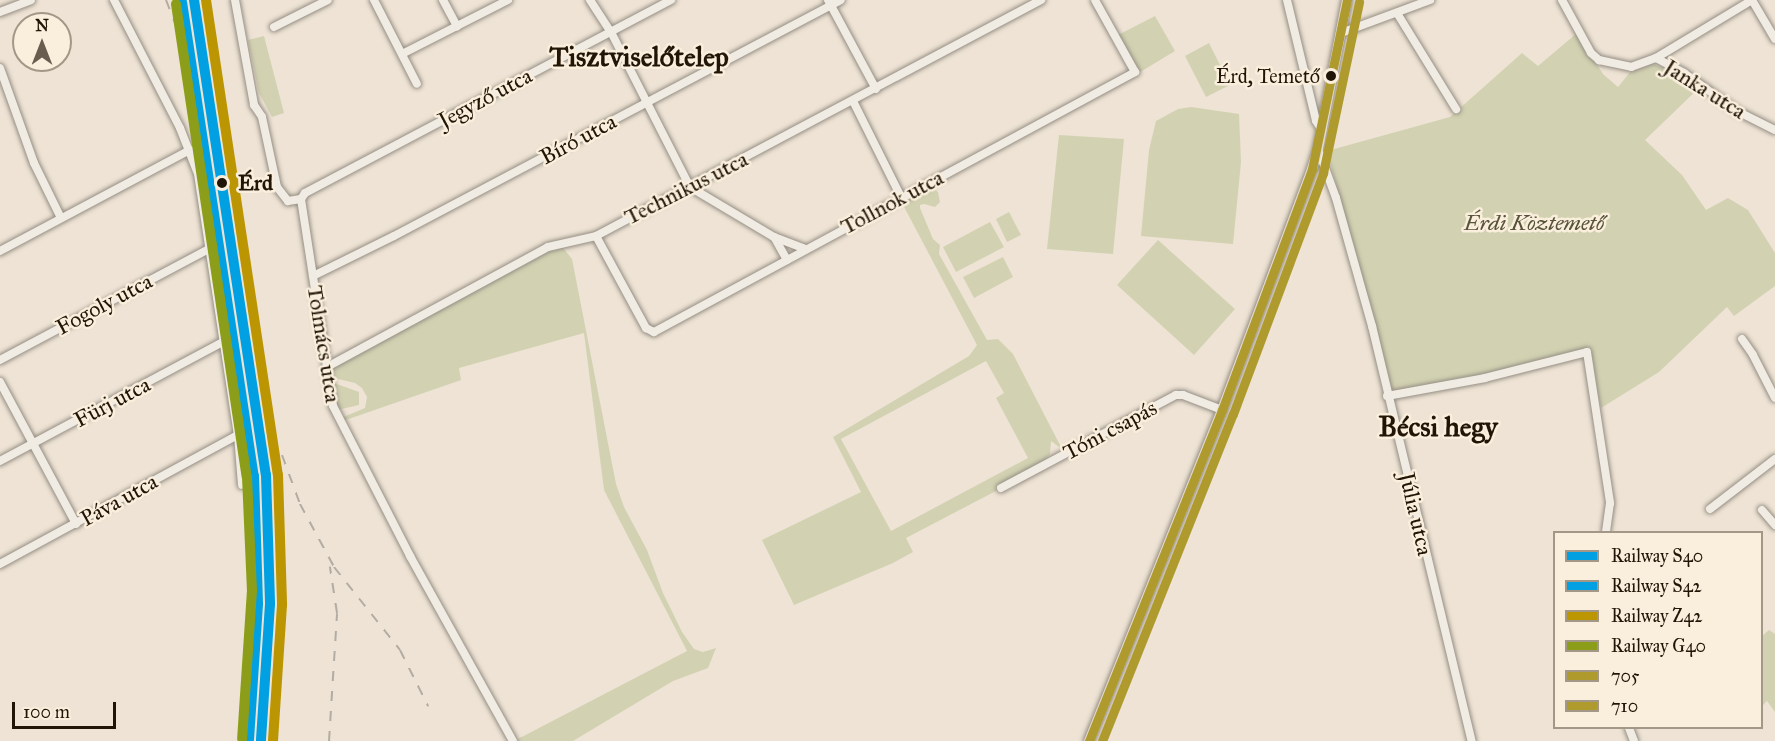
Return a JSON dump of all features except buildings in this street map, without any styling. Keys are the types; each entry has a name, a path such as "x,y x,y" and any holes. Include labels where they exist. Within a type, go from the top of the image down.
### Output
{"main road":[{"path":"1089,741 1221,410 1318,149 1347,0"}],"street":[{"path":"0,12 31,0"},
{"path":"114,0 190,150 200,185 238,435 242,485"},
{"path":"235,0 254,105 262,117 277,187 288,201 301,199"},
{"path":"274,27 328,0"},
{"path":"374,0 417,84"},
{"path":"443,0 457,26"},
{"path":"402,54 508,0"},
{"path":"590,0 611,32 690,187 774,237 805,249"},
{"name":"Jegyző utca","path":"301,199 306,193 671,0"},
{"name":"Bíró utca","path":"313,276 404,231 829,3 841,0"},
{"name":"Technikus utca","path":"327,367 548,247 596,236 1041,0"},
{"name":"Tollnok utca","path":"596,236 650,332 1135,72 1095,0"},
{"path":"1287,0 1315,116 1322,130"},
{"path":"1341,33 1430,0"},
{"name":"Janka utca","path":"1562,0 1591,53 1599,60 1632,67 1656,58 1693,79 1737,111 1775,130"},
{"path":"1656,58 1752,0 1775,39"},
{"path":"829,3 876,89"},
{"path":"1397,12 1456,109"},
{"path":"0,68 34,163 61,218"},
{"path":"854,101 901,197"},
{"name":"Júlia utca","path":"1318,149 1357,268 1472,741"},
{"path":"0,251 190,150"},
{"name":"Tolmács utca","path":"301,199 330,396 337,415 513,741"},
{"path":"774,237 787,260"},
{"name":"Fogoly utca","path":"0,360 209,249"},
{"path":"1742,339 1757,361 1775,398"},
{"name":"Fürj utca","path":"0,461 223,342"},
{"path":"1387,396 1485,378 1587,352 1610,503 1606,531"},
{"path":"0,382 76,524"},
{"name":"Tóni csapás","path":"1001,488 1176,395 1184,395 1221,410"},
{"name":"Páva utca","path":"0,564 238,435"},
{"path":"1710,509 1775,459"},
{"path":"1762,510 1775,525"}],"green space":[{"path":"1155,16 1175,51 1137,74 1116,36"},
{"name":"Érdi Köztemető","path":"1577,33 1603,74 1618,87 1631,71 1652,64 1666,68 1701,86 1645,140 1682,175 1706,210 1728,198 1748,210 1775,253 1775,286 1734,316 1727,307 1659,372 1601,408 1589,349 1496,373 1390,393 1362,276 1327,151 1450,117 1522,53 1538,66"},
{"path":"264,36 284,113 272,117 259,93 248,40"},
{"path":"1209,43 1230,85 1206,97 1185,56"},
{"path":"1191,107 1239,114 1241,162 1233,244 1141,236 1149,150 1156,121 1178,109"},
{"path":"1059,135 1124,139 1113,254 1047,249"},
{"path":"930,185 938,192 940,202 935,207 924,204 920,205 920,208 933,239 940,245 939,254 987,340 998,339 1013,354 1062,449 1051,441 1050,454 1038,469 906,538 913,552 893,563 794,605 762,540 861,492 833,437 969,356 977,345 901,201","holes":["986,361 1004,393 996,398 1028,458 891,531 841,439"]},
{"path":"1009,212 1021,235 1007,242 996,219"},
{"path":"990,222 1004,247 956,272 943,247"},
{"path":"1158,240 1235,309 1194,355 1117,285"},
{"path":"560,244 572,259 616,484 624,507 647,550 663,593 682,632 694,649 703,652 716,648 708,668 673,681 573,741 514,741 687,651 604,490 584,333 459,368 461,380 343,421 341,418 365,408 367,397 362,388 355,383 334,378 331,368"},
{"path":"1003,257 1013,277 974,298 963,277"},
{"path":"334,383 359,392 359,405 337,410 332,385"},
{"path":"1769,630 1775,634 1775,712 1767,701 1763,705 1763,635"}],"railway":[{"path":"166,0 182,41 189,73"},
{"path":"178,0 182,23"},
{"path":"282,455 300,504 334,567 400,650 428,706"},
{"path":"329,741 337,613 330,567"}],"rail line":[{"name":"S40","path":"194,0 266,475 270,604 261,741"},
{"name":"Z42","path":"206,0 278,475 282,605 273,741"},
{"name":"S42","path":"182,2 254,476 258,604 249,740"},
{"name":"G40","path":"176,4 247,477 252,590 242,739"}],"transit line":[{"name":"705","path":"1089,741 1222,410 1312,169 1347,0"},
{"name":"710","path":"1102,741 1233,414 1323,173 1359,2"}],"place":[{"name":"Érd, Temető","path":"1331,76"},
{"name":"Érd","path":"222,183"}],"district":[{"name":"Tisztviselőtelep","path":"639,57"},
{"name":"Bécsi hegy","path":"1438,427"}]}
